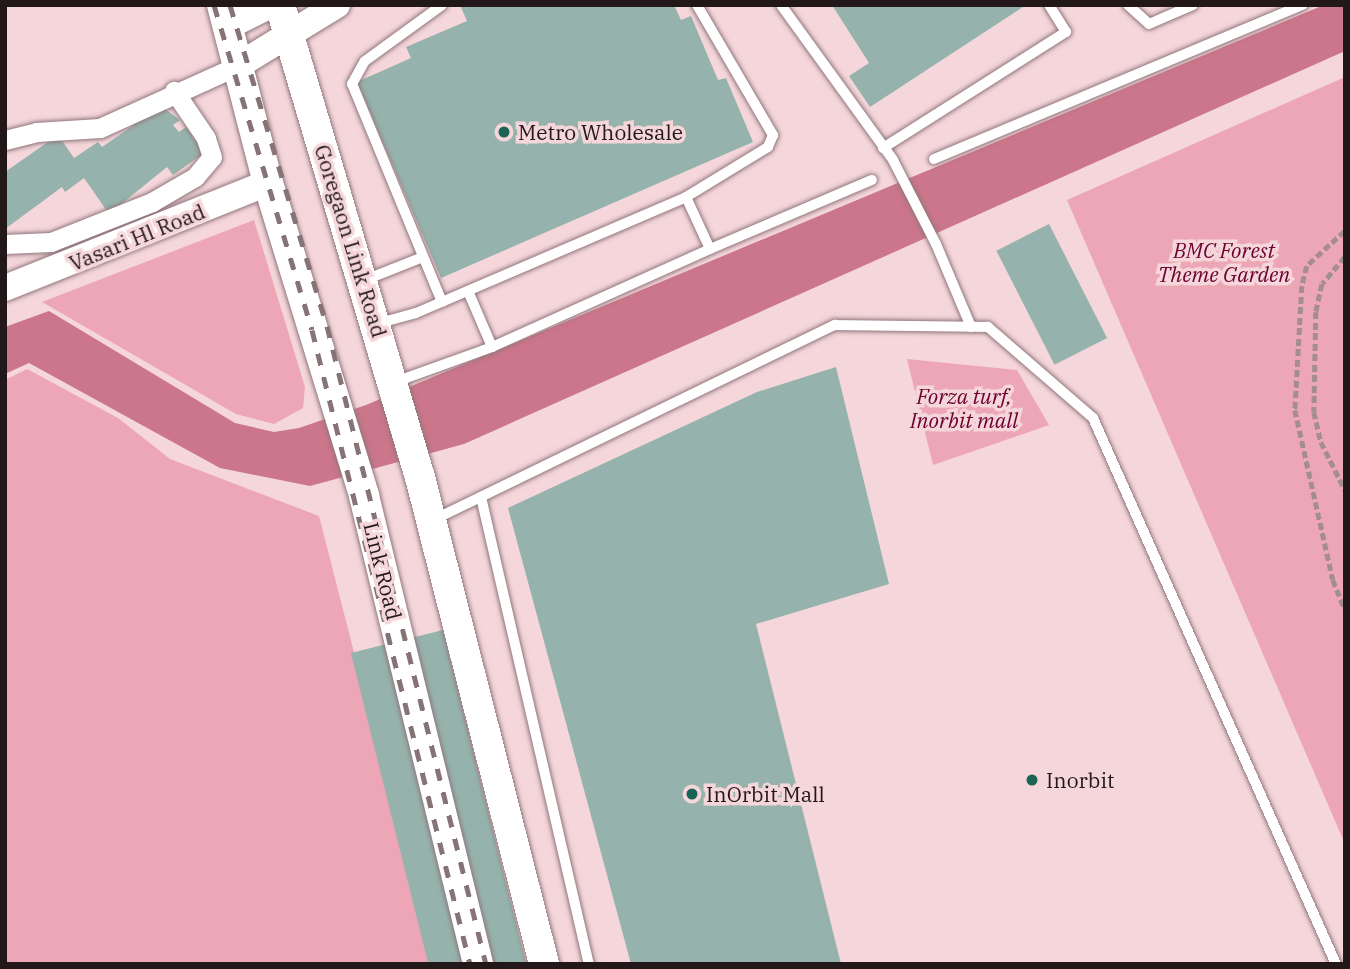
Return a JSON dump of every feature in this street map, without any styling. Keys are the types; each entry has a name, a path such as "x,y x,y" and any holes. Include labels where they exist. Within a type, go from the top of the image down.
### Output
{"main road":[{"name":"Goregaon Link Road","path":"280,5 395,385 431,521"},
{"name":"Link Road","path":"226,16 268,183 364,496 478,964"},
{"path":"431,521 544,964"}],"street":[{"path":"226,16 271,5"},
{"path":"5,140 36,132 100,128 174,91 239,65 290,37 337,5"},
{"path":"5,244 51,242 152,202 210,163 206,138 174,91"},
{"name":"Vasari Hl Road","path":"5,288 106,251 268,183"},
{"path":"95,223 106,251"}],"lane":[{"path":"442,5 365,61 352,84 442,302"},
{"path":"376,324 442,302 686,197 768,147 773,135 697,5"},
{"path":"781,5 893,160 936,244 971,327"},
{"path":"883,148 1066,32 1049,5"},
{"path":"1128,5 1149,24 1194,5"},
{"path":"934,159 1303,5"},
{"path":"395,385 492,347 710,248 872,180"},
{"path":"686,197 710,248"},
{"path":"363,281 423,257"},
{"path":"468,291 492,347"},
{"path":"431,521 835,325 988,327 1094,418 1336,964"},
{"path":"481,497 589,964"}],"path":[{"path":"1345,231 1307,266 1304,276 1296,410 1333,580 1345,610"},
{"path":"1345,257 1322,284 1316,312 1314,412 1321,442 1345,490"}],"green space":[{"name":"BMC Forest Theme Garden","path":"1345,77 1345,844 1067,200"},
{"path":"254,220 305,387 303,408 274,424 236,414 42,302"},
{"name":"Forza turf, Inorbit mall","path":"907,359 1017,370 1049,425 933,465"},
{"path":"27,369 118,418 170,459 319,516 434,964 5,964 5,380"}],"shaded area":[{"path":"1324,5 1345,5 1345,51 464,444 310,486 220,468 29,363 5,374 5,327 49,311 235,423 274,432 299,428 366,405"}],"building":[{"path":"460,5 674,5 681,20 691,16 718,80 726,78 753,142 441,278 357,82 411,58 406,47 467,21"},
{"path":"832,5 1026,5 870,107 849,76 869,63"},
{"path":"162,107 180,120 173,125 179,132 186,127 204,153 173,175 167,167 109,214 84,178 65,192 62,187 5,229 5,172 58,135 74,158 98,142 102,147 134,125 130,119"},
{"path":"1049,224 1107,338 1055,365 996,251"},
{"name":"InOrbit Mall","path":"836,367 889,584 756,624 841,964 631,964 508,508 757,392"},
{"path":"443,630 526,964 428,964 351,653"}],"railway":[{"path":"214,5 312,330 470,964"},
{"path":"230,5 327,326 486,964"}],"place":[{"name":"Metro Wholesale","path":"504,132"},
{"name":"Inorbit","path":"1032,780"},
{"name":"InOrbit Mall","path":"692,794"}]}
